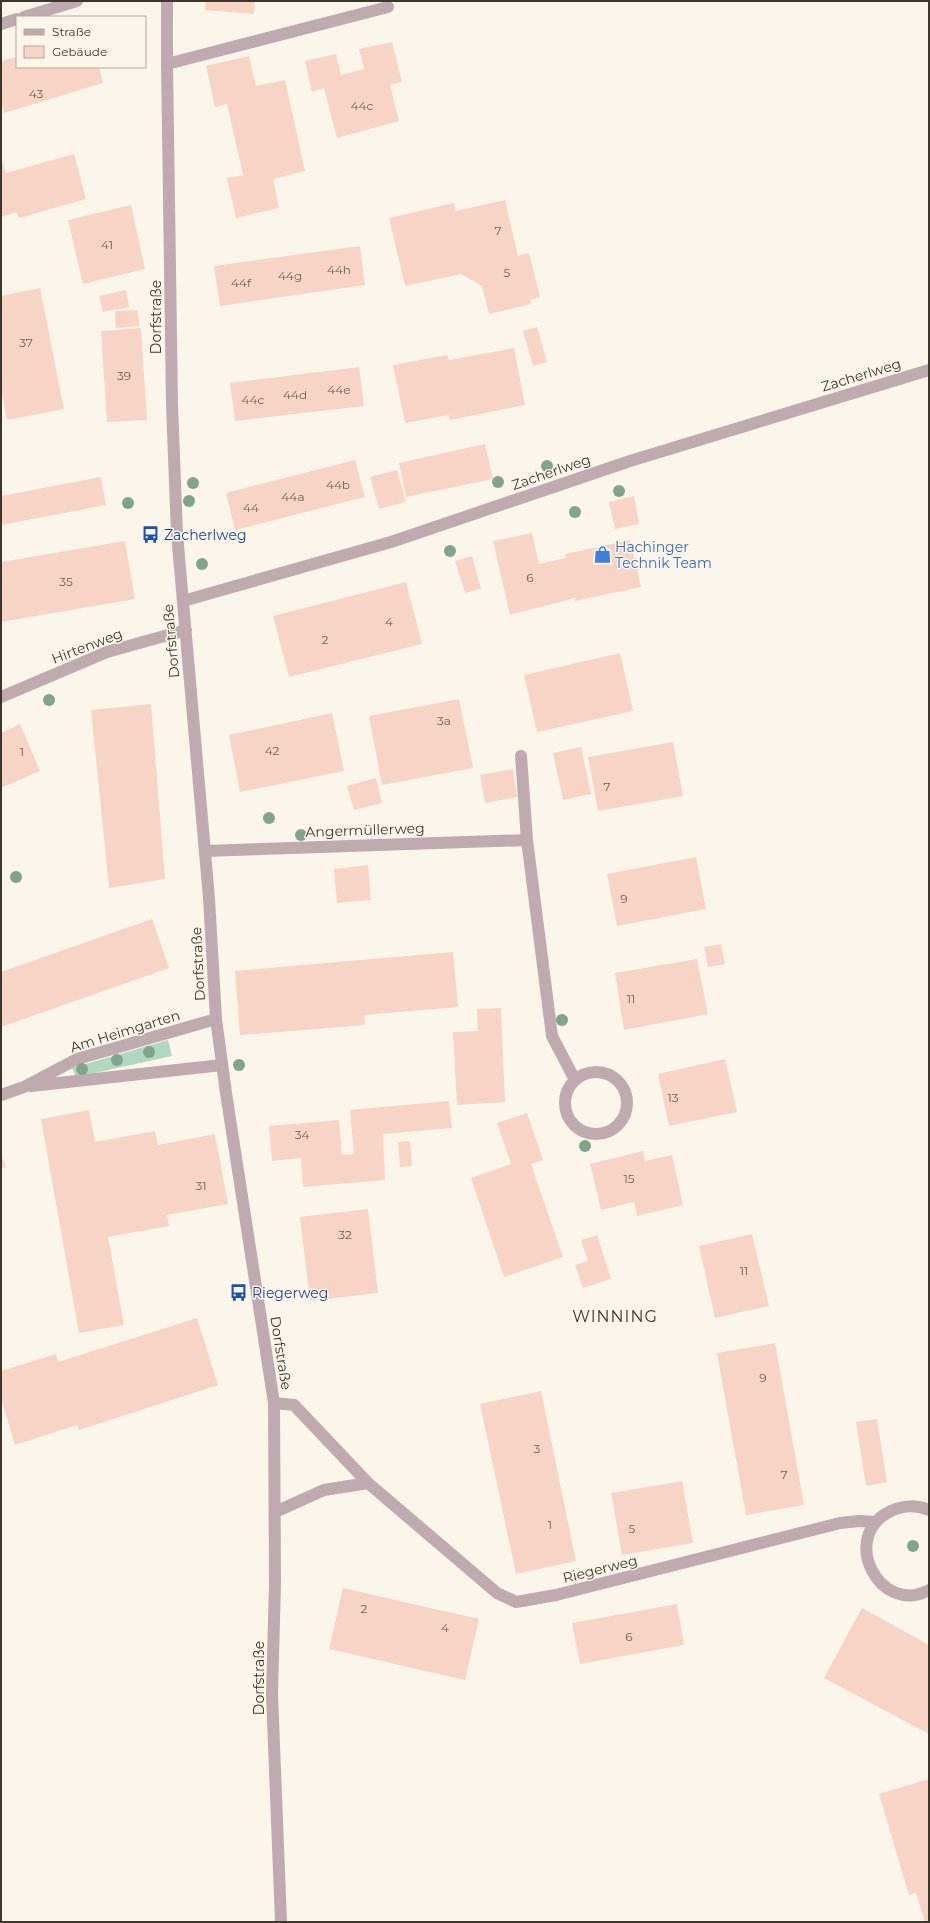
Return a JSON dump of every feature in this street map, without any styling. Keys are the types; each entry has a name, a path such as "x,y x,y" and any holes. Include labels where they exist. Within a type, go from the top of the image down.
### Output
{"street":[{"path":"27,16 77,1"},
{"name":"Dorfstraße","path":"168,1 167,64 172,405 177,534 205,851 216,1019 274,1403 275,1512 272,1694 281,1922"},
{"path":"167,64 388,7"},
{"path":"1,24 16,19"},
{"name":"Zacherlweg","path":"183,601 391,542 630,461 929,370"},
{"name":"Hirtenweg","path":"1,697 107,652 186,630"},
{"path":"521,756 527,840 552,1036 575,1080"},
{"name":"Angermüllerweg","path":"205,851 527,840"},
{"name":"Am Heimgarten","path":"1,1095 24,1087 77,1059 216,1019"},
{"name":"Am Heimgarten","path":"24,1087 222,1065"},
{"path":"594,1072 604,1073 621,1084 626,1093 628,1104 620,1123 608,1131 593,1134 584,1132 575,1126 569,1118 566,1108 567,1093 575,1080 594,1072"},
{"name":"Riegerweg","path":"274,1403 294,1405 368,1483 497,1593 516,1602 556,1595 840,1523 859,1521 876,1522"},
{"path":"275,1512 324,1490 368,1483"},
{"path":"929,1510 923,1507 909,1506 897,1508 884,1514 876,1522 869,1534 866,1548 868,1562 874,1576 884,1586 896,1593 911,1594 929,1590"}],"green space":[{"path":"168,1040 172,1056 76,1077 72,1068"}],"building":[{"path":"206,1 255,1 254,14 205,10"},
{"path":"392,42 402,82 390,85 399,121 337,138 324,88 312,92 305,61 336,54 341,75 364,69 359,49"},
{"path":"249,56 256,86 285,80 305,171 273,179 279,208 236,218 227,178 243,175 227,104 215,107 206,66"},
{"path":"16,57 16,68 99,68 103,83 4,113 1,103 1,61"},
{"path":"74,154 86,199 19,218 17,212 1,217 1,156 6,173"},
{"path":"505,200 518,256 529,253 540,297 530,300 531,304 489,314 482,286 461,274 405,286 389,218 454,203 456,211"},
{"path":"131,205 145,269 83,284 68,220"},
{"path":"360,246 365,285 220,306 214,266"},
{"path":"40,288 64,409 7,420 1,389 1,296"},
{"path":"126,290 129,307 103,312 99,296"},
{"path":"138,310 139,326 116,328 115,311"},
{"path":"537,327 547,362 533,366 523,331"},
{"path":"141,328 147,420 107,422 101,331"},
{"path":"514,348 525,405 450,420 449,415 405,423 393,365 447,355 449,360"},
{"path":"359,367 364,406 235,421 230,383"},
{"path":"485,444 493,479 406,497 399,463"},
{"path":"355,460 365,497 235,530 226,493"},
{"path":"397,470 406,502 379,509 370,477"},
{"path":"101,477 106,505 1,525 1,496"},
{"path":"634,496 639,524 615,529 609,502"},
{"path":"532,533 539,564 566,558 565,554 630,540 641,587 575,601 575,598 510,615 493,541"},
{"path":"125,541 135,599 1,622 1,562"},
{"path":"472,556 481,589 465,593 455,561"},
{"path":"406,582 422,644 289,677 273,616"},
{"path":"620,653 633,711 537,732 524,675"},
{"path":"459,699 473,768 382,785 369,716"},
{"path":"151,704 165,879 109,888 91,710"},
{"path":"332,713 344,771 240,792 229,735"},
{"path":"20,724 40,771 1,788 1,733"},
{"path":"673,742 683,796 598,811 588,757"},
{"path":"581,747 591,794 563,800 553,753"},
{"path":"513,769 517,797 485,803 480,775"},
{"path":"376,778 382,803 354,810 347,786"},
{"path":"696,857 706,909 617,926 607,874"},
{"path":"368,865 371,900 337,903 334,869"},
{"path":"152,919 169,968 1,1027 1,972"},
{"path":"721,944 725,964 708,967 704,947"},
{"path":"453,952 458,1007 364,1015 365,1025 240,1035 235,971"},
{"path":"697,959 708,1014 624,1030 615,973"},
{"path":"501,1008 505,1102 457,1105 453,1032 478,1031 477,1009"},
{"path":"725,1059 737,1112 669,1126 658,1074"},
{"path":"449,1101 452,1128 383,1134 385,1180 303,1187 301,1158 272,1161 269,1126 339,1120 342,1155 354,1154 350,1110"},
{"path":"89,1110 95,1142 155,1131 158,1145 215,1134 228,1204 167,1215 169,1226 108,1237 124,1325 79,1333 41,1119"},
{"path":"527,1113 543,1160 531,1164 563,1257 504,1277 471,1178 511,1164 497,1123"},
{"path":"410,1141 412,1166 400,1167 398,1142"},
{"path":"643,1151 645,1161 672,1155 683,1205 637,1216 634,1202 601,1210 590,1164"},
{"path":"1,1155 6,1167 1,1169"},
{"path":"368,1209 378,1293 310,1301 300,1217"},
{"path":"752,1234 769,1306 715,1318 699,1246"},
{"path":"597,1235 611,1279 583,1288 575,1265 588,1261 581,1240"},
{"path":"197,1318 218,1385 79,1430 77,1425 15,1445 1,1399 1,1371 56,1354 58,1362"},
{"path":"775,1343 804,1505 746,1515 717,1353"},
{"path":"541,1391 576,1561 516,1574 480,1404"},
{"path":"877,1419 887,1482 866,1486 856,1422"},
{"path":"682,1481 693,1543 622,1555 611,1493"},
{"path":"343,1588 479,1619 465,1680 329,1649"},
{"path":"677,1604 684,1645 580,1664 572,1623"},
{"path":"862,1608 929,1645 929,1734 824,1678"},
{"path":"929,1779 929,1922 925,1922 916,1893 909,1895 879,1794"}],"place":[{"name":"Zacherlweg","path":"151,535"},
{"name":"Hachinger Technik Team","path":"602,555"},
{"name":"Riegerweg","path":"239,1293"}],"district":[{"name":"WINNING","path":"615,1316"}]}
